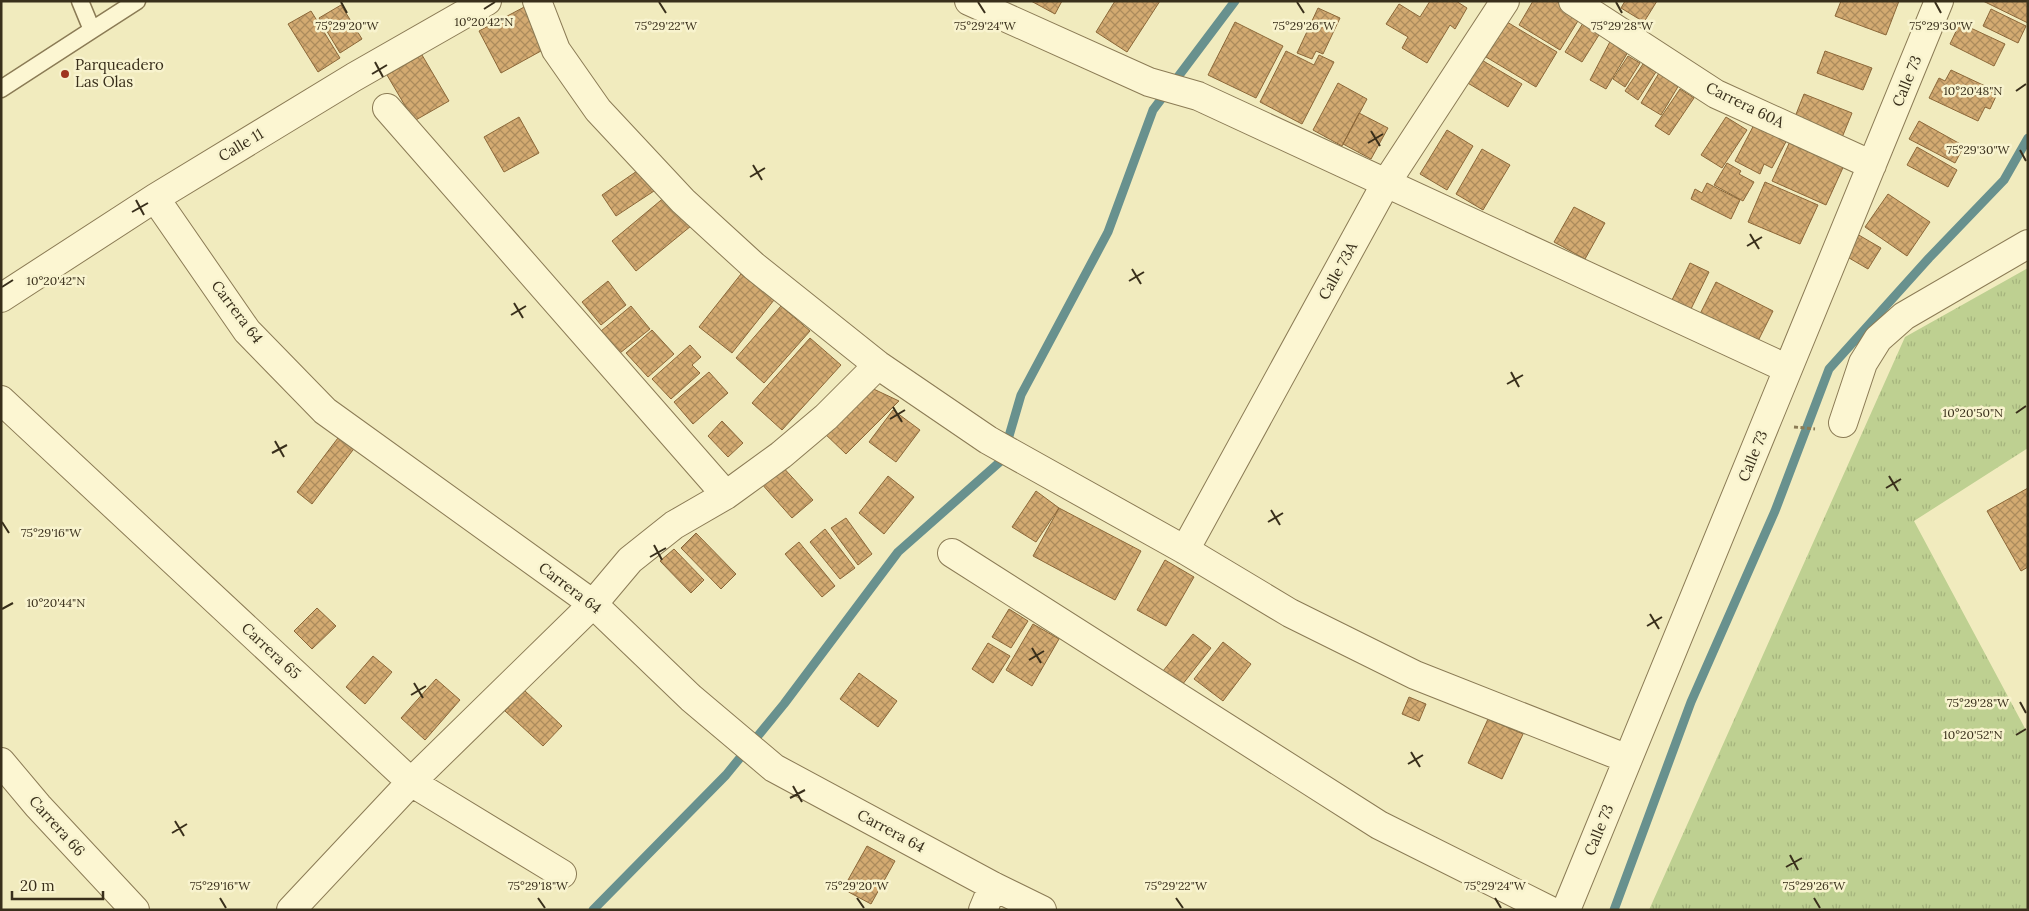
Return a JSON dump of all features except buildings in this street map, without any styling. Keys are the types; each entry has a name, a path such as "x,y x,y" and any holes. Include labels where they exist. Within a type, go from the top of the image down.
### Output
{"street":[{"name":"Calle 11","path":"1,298 155,198 354,77 487,1"},
{"path":"537,1 556,50 593,103 683,202 754,266 878,365 988,440 1185,550 1290,613 1416,675 1628,759"},
{"path":"969,1 1149,82 1198,96 1788,369"},
{"name":"Calle 73A","path":"1185,550 1386,183 1506,1"},
{"name":"Carrera 60A","path":"1573,1 1716,94 1872,165"},
{"name":"Calle 73","path":"1566,910 1939,1"},
{"path":"387,108 726,495"},
{"name":"Carrera 64","path":"155,198 247,331 325,411 594,604 692,698 774,768 988,898 1042,910"},
{"path":"1830,426 1863,363 1878,339 1904,316 2028,244"},
{"path":"291,910 411,782 594,604 630,560 674,525 726,495 781,456 826,417 878,365"},
{"name":"Carrera 65","path":"1,400 411,782 562,874"},
{"path":"952,553 1379,825 1549,910"},
{"name":"Carrera 66","path":"1,762 38,806 135,910"}],"lane":[{"path":"80,1 92,30"},
{"path":"1,89 137,1"}],"path":[{"path":"1792,427 1830,426"}],"green space":[{"path":"2028,268 2028,448 1914,521 2028,734 2028,910 1649,910 1905,337"}],"waterway":[{"path":"593,910 726,775 784,704 898,552 1002,460 1021,395 1108,232 1153,110 1235,1"},
{"path":"1614,910 1691,702 1775,511 1829,369 1929,258 2004,180 2028,138"}],"place":[{"name":"Parqueadero Las Olas","path":"65,74"}]}
